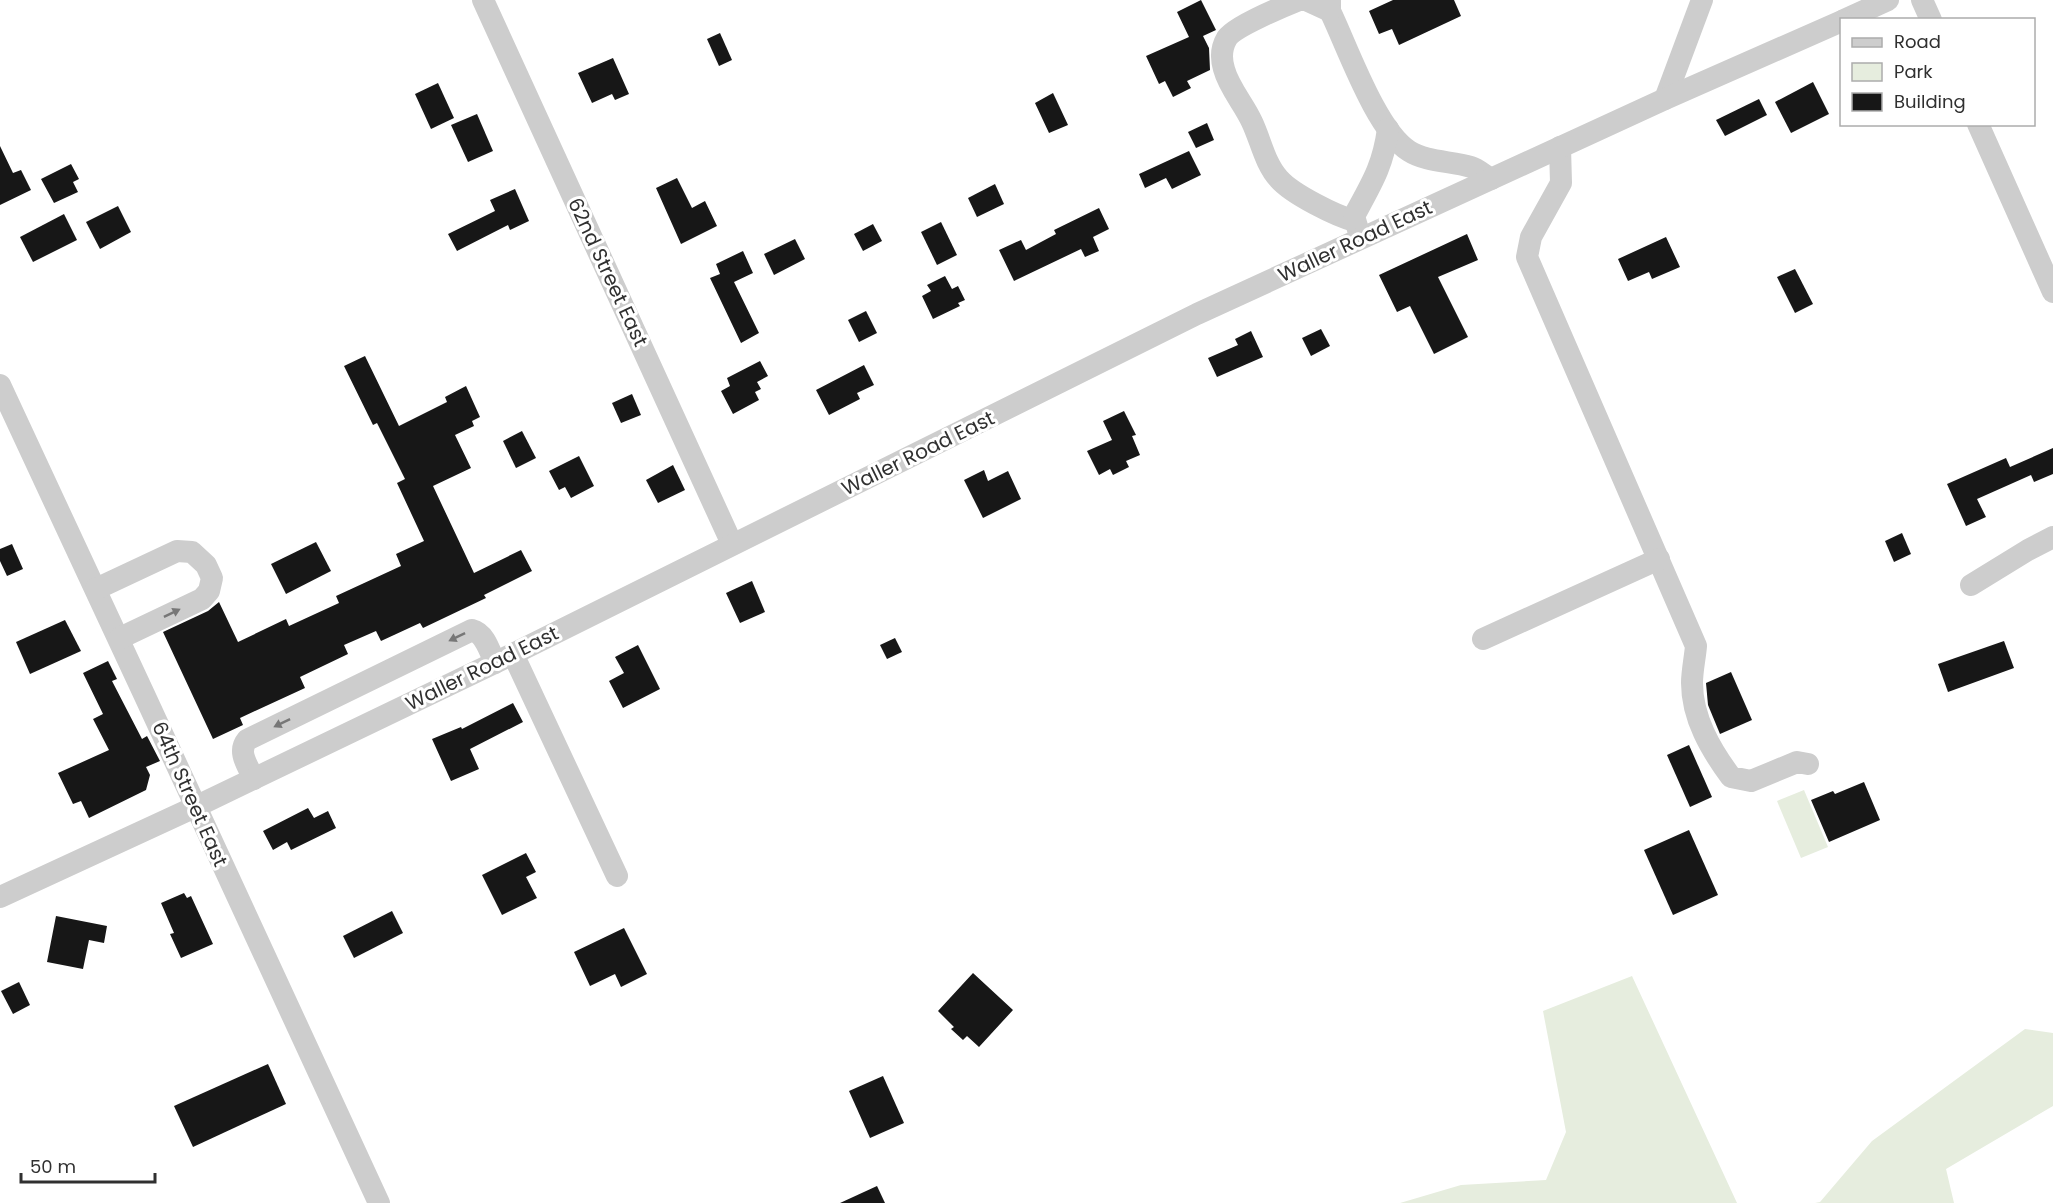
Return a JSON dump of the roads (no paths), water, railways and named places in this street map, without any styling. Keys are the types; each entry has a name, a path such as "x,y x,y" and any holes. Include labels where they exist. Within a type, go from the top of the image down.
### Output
{"street":[{"name":"62nd Street East","path":"483,0 732,544"},
{"path":"1358,230 1344,218 1302,196 1280,181 1271,168 1252,121 1224,72 1222,62 1224,44 1228,35 1238,28 1299,0 1330,5 1375,107 1388,129 1408,150 1421,156 1474,168 1491,179"},
{"path":"1665,99 1702,0"},
{"name":"Waller Road East","path":"1848,18 1888,0"},
{"path":"1922,0 1930,18"},
{"name":"Waller Road East","path":"0,897 195,807 504,658 1197,314 1358,230 1491,179 1840,21"},
{"path":"1979,126 2053,292"},
{"path":"1358,230 1354,216 1379,171 1388,129"},
{"path":"1560,147 1561,183 1531,237 1527,257 1696,646 1692,684 1697,716 1715,755 1731,777 1751,781 1797,762 1808,764"},
{"name":"64th Street East","path":"0,385 120,638 195,807 379,1203"},
{"path":"1971,585 2053,537"},
{"path":"96,589 177,551 192,552 206,565 212,578 209,591 202,599 120,638"},
{"path":"1483,639 1659,558"},
{"path":"254,778 242,753 242,746 247,740 472,630 478,632 504,658 617,876"},
{"path":"333,698 349,733"}]}
